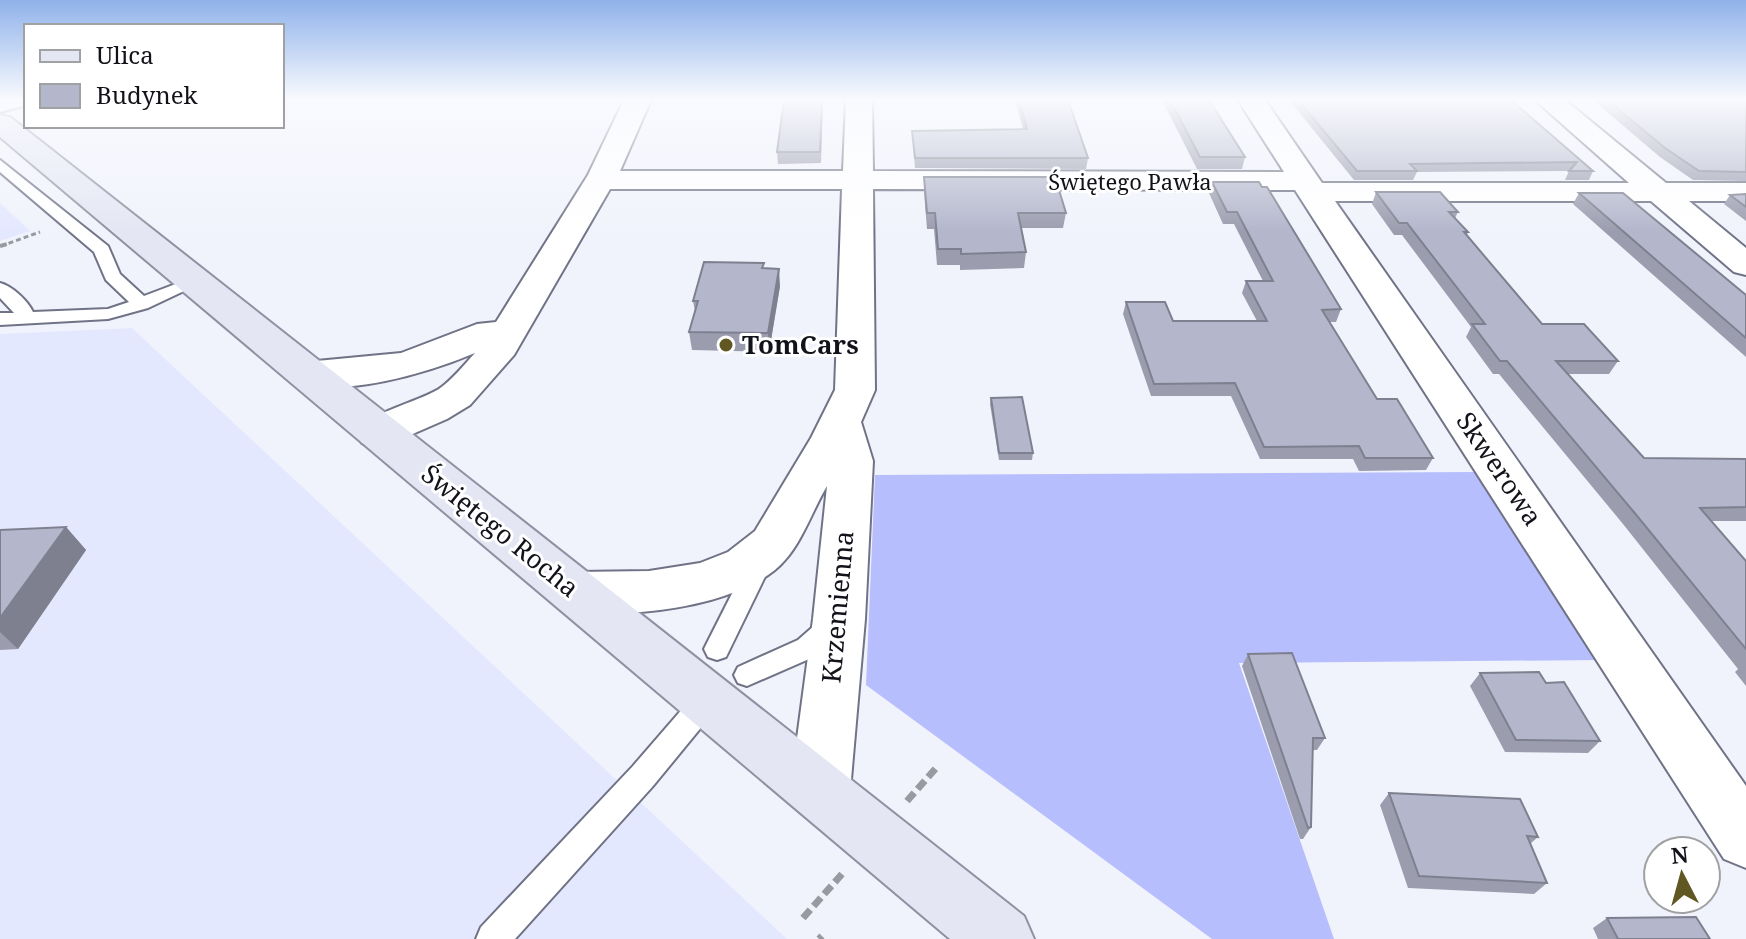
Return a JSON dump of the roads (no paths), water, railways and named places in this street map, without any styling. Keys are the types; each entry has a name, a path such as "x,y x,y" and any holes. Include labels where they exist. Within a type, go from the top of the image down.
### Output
{"main road":[{"name":"Świętego Rocha","path":"25,144 576,592 724,675 820,791 1001,939"}],"street":[{"path":"418,464 435,425 456,396 495,355 533,295 600,180 617,144"},
{"path":"576,592 635,593 686,586 731,571 766,550 841,423 855,390 858,144"},
{"name":"Skwerowa","path":"1281,144 1746,838"},
{"path":"1601,144 1746,265"},
{"name":"Świętego Pawła","path":"600,180 1746,192"},
{"path":"374,430 390,409 533,295"},
{"path":"306,374 363,372 413,364 490,332"},
{"path":"374,430 432,410 456,396"},
{"name":"Krzemienna","path":"820,791 839,619 851,461 841,423"}],"lane":[{"path":"0,164 102,250 112,276 142,304"},
{"path":"0,319 108,314 142,304 194,282"},
{"path":"0,288 23,309 24,317"},
{"path":"493,939 643,776 724,675 766,550"},
{"path":"724,675 807,648 839,619"}],"place":[{"name":"TomCars","path":"726,345"}]}
